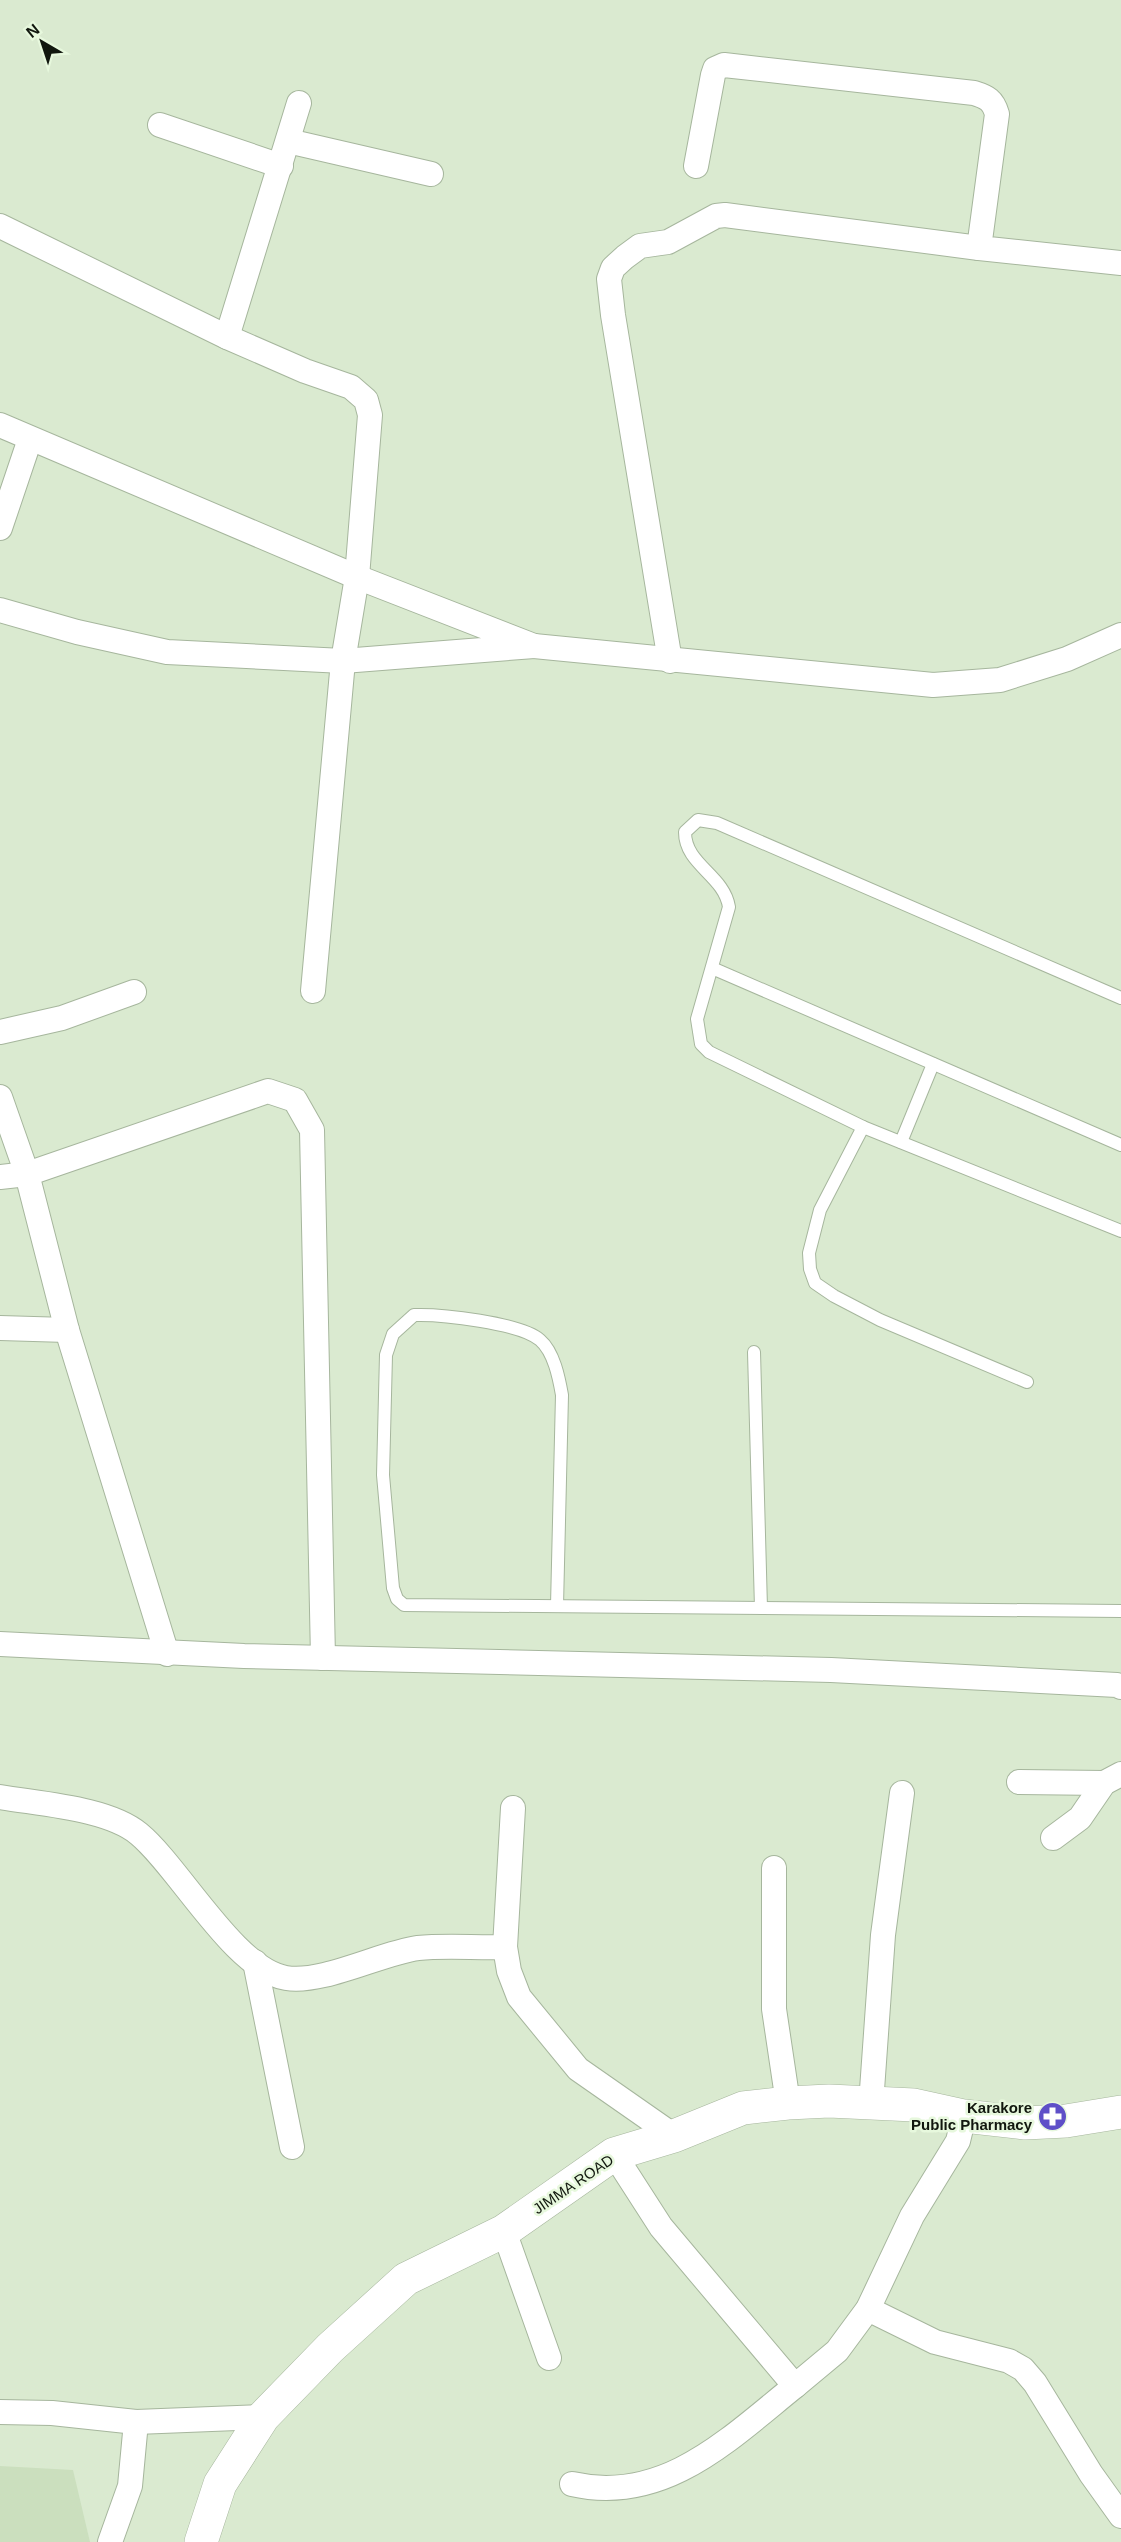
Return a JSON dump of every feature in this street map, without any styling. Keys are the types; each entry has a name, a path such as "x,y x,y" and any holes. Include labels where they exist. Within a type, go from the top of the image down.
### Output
{"highway":[{"name":"JIMMA ROAD","path":"201,2542 220,2484 263,2417 330,2348 405,2279 504,2231 614,2154 674,2136 743,2108 788,2103 829,2101 914,2105 964,2116 1025,2123 1066,2121 1121,2112"}],"street":[{"path":"696,166 713,75 715,69 724,64 974,93 987,97 994,105 997,114 979,248"},
{"path":"227,337 299,103"},
{"path":"160,125 280,166"},
{"path":"288,141 431,174"},
{"path":"670,661 613,315 609,279 613,268 640,246 668,242 716,216 725,215 979,248 1121,263"},
{"path":"0,226 227,337 306,371 351,387 366,400 370,415 357,577 343,661 313,991"},
{"path":"0,425 357,577 534,646"},
{"path":"0,528 30,439"},
{"path":"0,610 77,632 166,652 343,661 534,646 933,685 1000,680 1067,659 1121,635"},
{"path":"0,1032 62,1018 134,992"},
{"path":"0,1177 27,1174 268,1091 295,1100 312,1130 323,1658"},
{"path":"0,1097 27,1174 67,1330 167,1653"},
{"path":"0,1328 67,1330"},
{"path":"0,1644 323,1658 831,1670 1121,1687"},
{"path":"1019,1782 1113,1779"},
{"path":"1053,1838 1080,1818 1113,1779"},
{"path":"871,2104 883,1935 902,1793"},
{"path":"0,1797 109,1818 139,1833 211,1919 269,1974 288,1979 328,1973 418,1948 505,1947"},
{"path":"513,1808 505,1947 509,1971 519,1997 578,2069 674,2136"},
{"path":"774,1868 774,2009 788,2103"},
{"path":"255,1962 292,2146"},
{"path":"572,2484 596,2489 616,2489 667,2477 713,2452 837,2351 868,2309 912,2216 958,2141 964,2116"},
{"path":"614,2154 662,2227 795,2386"},
{"path":"504,2231 549,2358"},
{"path":"868,2309 935,2342 1009,2361 1023,2369 1035,2383 1091,2475 1121,2516"},
{"path":"0,2412 52,2413 136,2422 263,2417"},
{"path":"110,2542 130,2486 136,2422"}],"lane":[{"path":"1121,998 717,823 698,820 685,832 685,842 691,855 721,886 728,897 729,907 697,1019 701,1044 709,1052 863,1127 1121,1231"},
{"path":"712,968 1121,1145"},
{"path":"901,1142 933,1064"},
{"path":"863,1127 819,1210 809,1252 810,1269 815,1282 834,1296 880,1320 1026,1382"},
{"path":"557,1606 562,1395 558,1374 542,1341 528,1332 439,1314 414,1315 393,1334 386,1355 383,1475 393,1588 397,1599 404,1605 1121,1611"},
{"path":"754,1352 761,1608"}],"shaded area":[{"path":"0,2466 73,2470 90,2542 0,2542"}],"place":[{"name":"Karakore Public Pharmacy","path":"1053,2116"}]}
